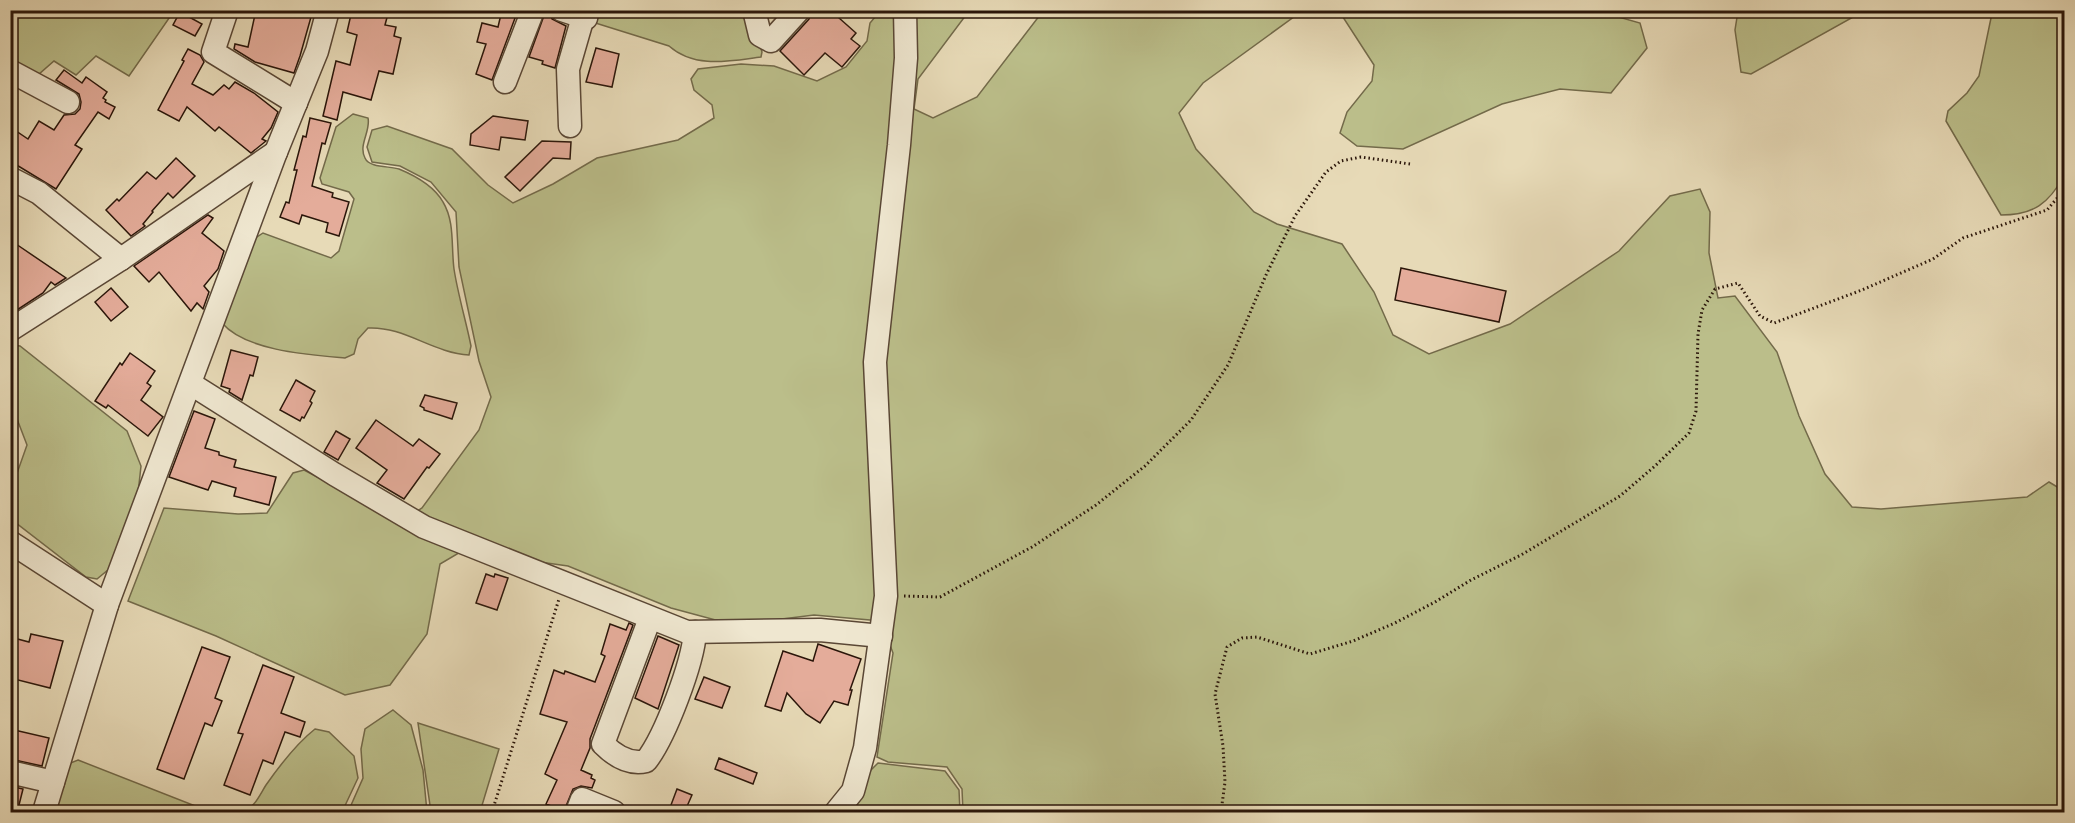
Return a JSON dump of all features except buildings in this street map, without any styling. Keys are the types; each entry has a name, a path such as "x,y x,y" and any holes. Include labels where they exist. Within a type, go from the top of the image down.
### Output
{"street":[{"path":"227,10 213,52 296,103"},
{"path":"44,813 107,605 276,152 317,51 328,10"},
{"path":"505,82 533,10"},
{"path":"754,10 760,35 771,41 799,10"},
{"path":"836,813 853,791 865,748 886,596 875,362 898,155 906,58 905,10"},
{"path":"570,126 568,69 578,13"},
{"path":"10,71 68,102"},
{"path":"10,330 121,259 276,152"},
{"path":"10,177 39,193 121,259"},
{"path":"190,384 424,527 687,632 820,630 881,636"},
{"path":"10,542 107,605"},
{"path":"650,618 603,744 613,753 628,761 646,761 655,750 684,679 694,647 695,632"},
{"path":"10,772 53,782"},
{"path":"577,813 582,799 614,813"}],"path":[{"path":"886,596 940,597 1032,547 1096,505 1145,466 1191,420 1228,365 1266,275 1295,216 1326,172 1341,161 1361,157 1410,164"},
{"path":"1221,813 1225,782 1223,746 1215,694 1227,647 1242,638 1257,637 1310,654 1353,641 1395,624 1521,555 1620,496 1689,433 1696,411 1698,334 1702,310 1715,289 1738,283 1760,316 1774,322 1862,290 1933,259 1963,238 2047,210 2064,190"},
{"path":"492,813 564,583"}],"green space":[{"path":"1594,10 1640,23 1647,48 1611,93 1560,89 1502,104 1403,149 1357,146 1340,133 1347,112 1372,81 1374,65 1339,11"},
{"path":"1738,10 1864,11 1751,74 1741,72 1735,30"},
{"path":"2002,10 2064,11 2064,176 2039,206 2023,213 2001,215 1946,121 1948,111 1967,93 1979,76 1991,18"},
{"path":"10,11 174,11 129,76 96,56 76,75 54,61 39,74 11,59"},
{"path":"592,11 750,11 762,52 761,57 701,61 679,53 669,46 589,21"},
{"path":"880,11 969,11 918,79 914,109 933,118 977,97 1043,11 1302,11 1203,83 1179,113 1196,149 1254,212 1277,224 1342,244 1374,292 1393,335 1429,354 1510,324 1619,251 1670,196 1700,189 1710,212 1709,253 1718,298 1735,296 1777,352 1799,416 1825,474 1852,507 1881,509 2027,497 2049,482 2064,491 2064,812 963,812 962,789 947,767 888,762 877,757 893,653 881,621 814,615 734,625 671,608 568,566 462,551 440,564 427,634 390,685 345,695 216,636 128,601 164,508 238,514 267,513 293,473 304,470 402,521 422,508 479,430 491,397 479,361 459,267 456,212 431,182 400,166 372,162 367,147 372,130 387,126 452,149 488,185 513,203 553,184 597,158 678,140 714,118 712,105 694,90 691,79 698,69 741,64 774,66 817,81 846,67 867,41 870,23"},
{"path":"353,114 368,118 363,148 367,161 375,165 399,169 418,178 435,191 447,210 451,226 456,279 471,346 469,355 443,350 394,331 368,328 358,339 354,354 345,358 297,353 262,346 246,340 222,323 254,239 263,233 331,258 339,251 354,199 349,192 322,184 320,178 336,127"},
{"path":"11,345 20,346 127,431 141,466 138,493 109,569 97,579 86,577 11,519 10,493 27,445 17,419 11,412"},
{"path":"393,710 411,725 423,770 427,812 348,812 363,778 361,749 365,729"},
{"path":"418,723 499,749 480,812 431,812"},
{"path":"315,729 329,732 354,756 358,778 342,812 243,812 254,804 283,762"},
{"path":"78,760 208,811 217,812 54,812 68,764"},
{"path":"878,763 945,771 959,790 960,812 848,812 871,770"}]}
